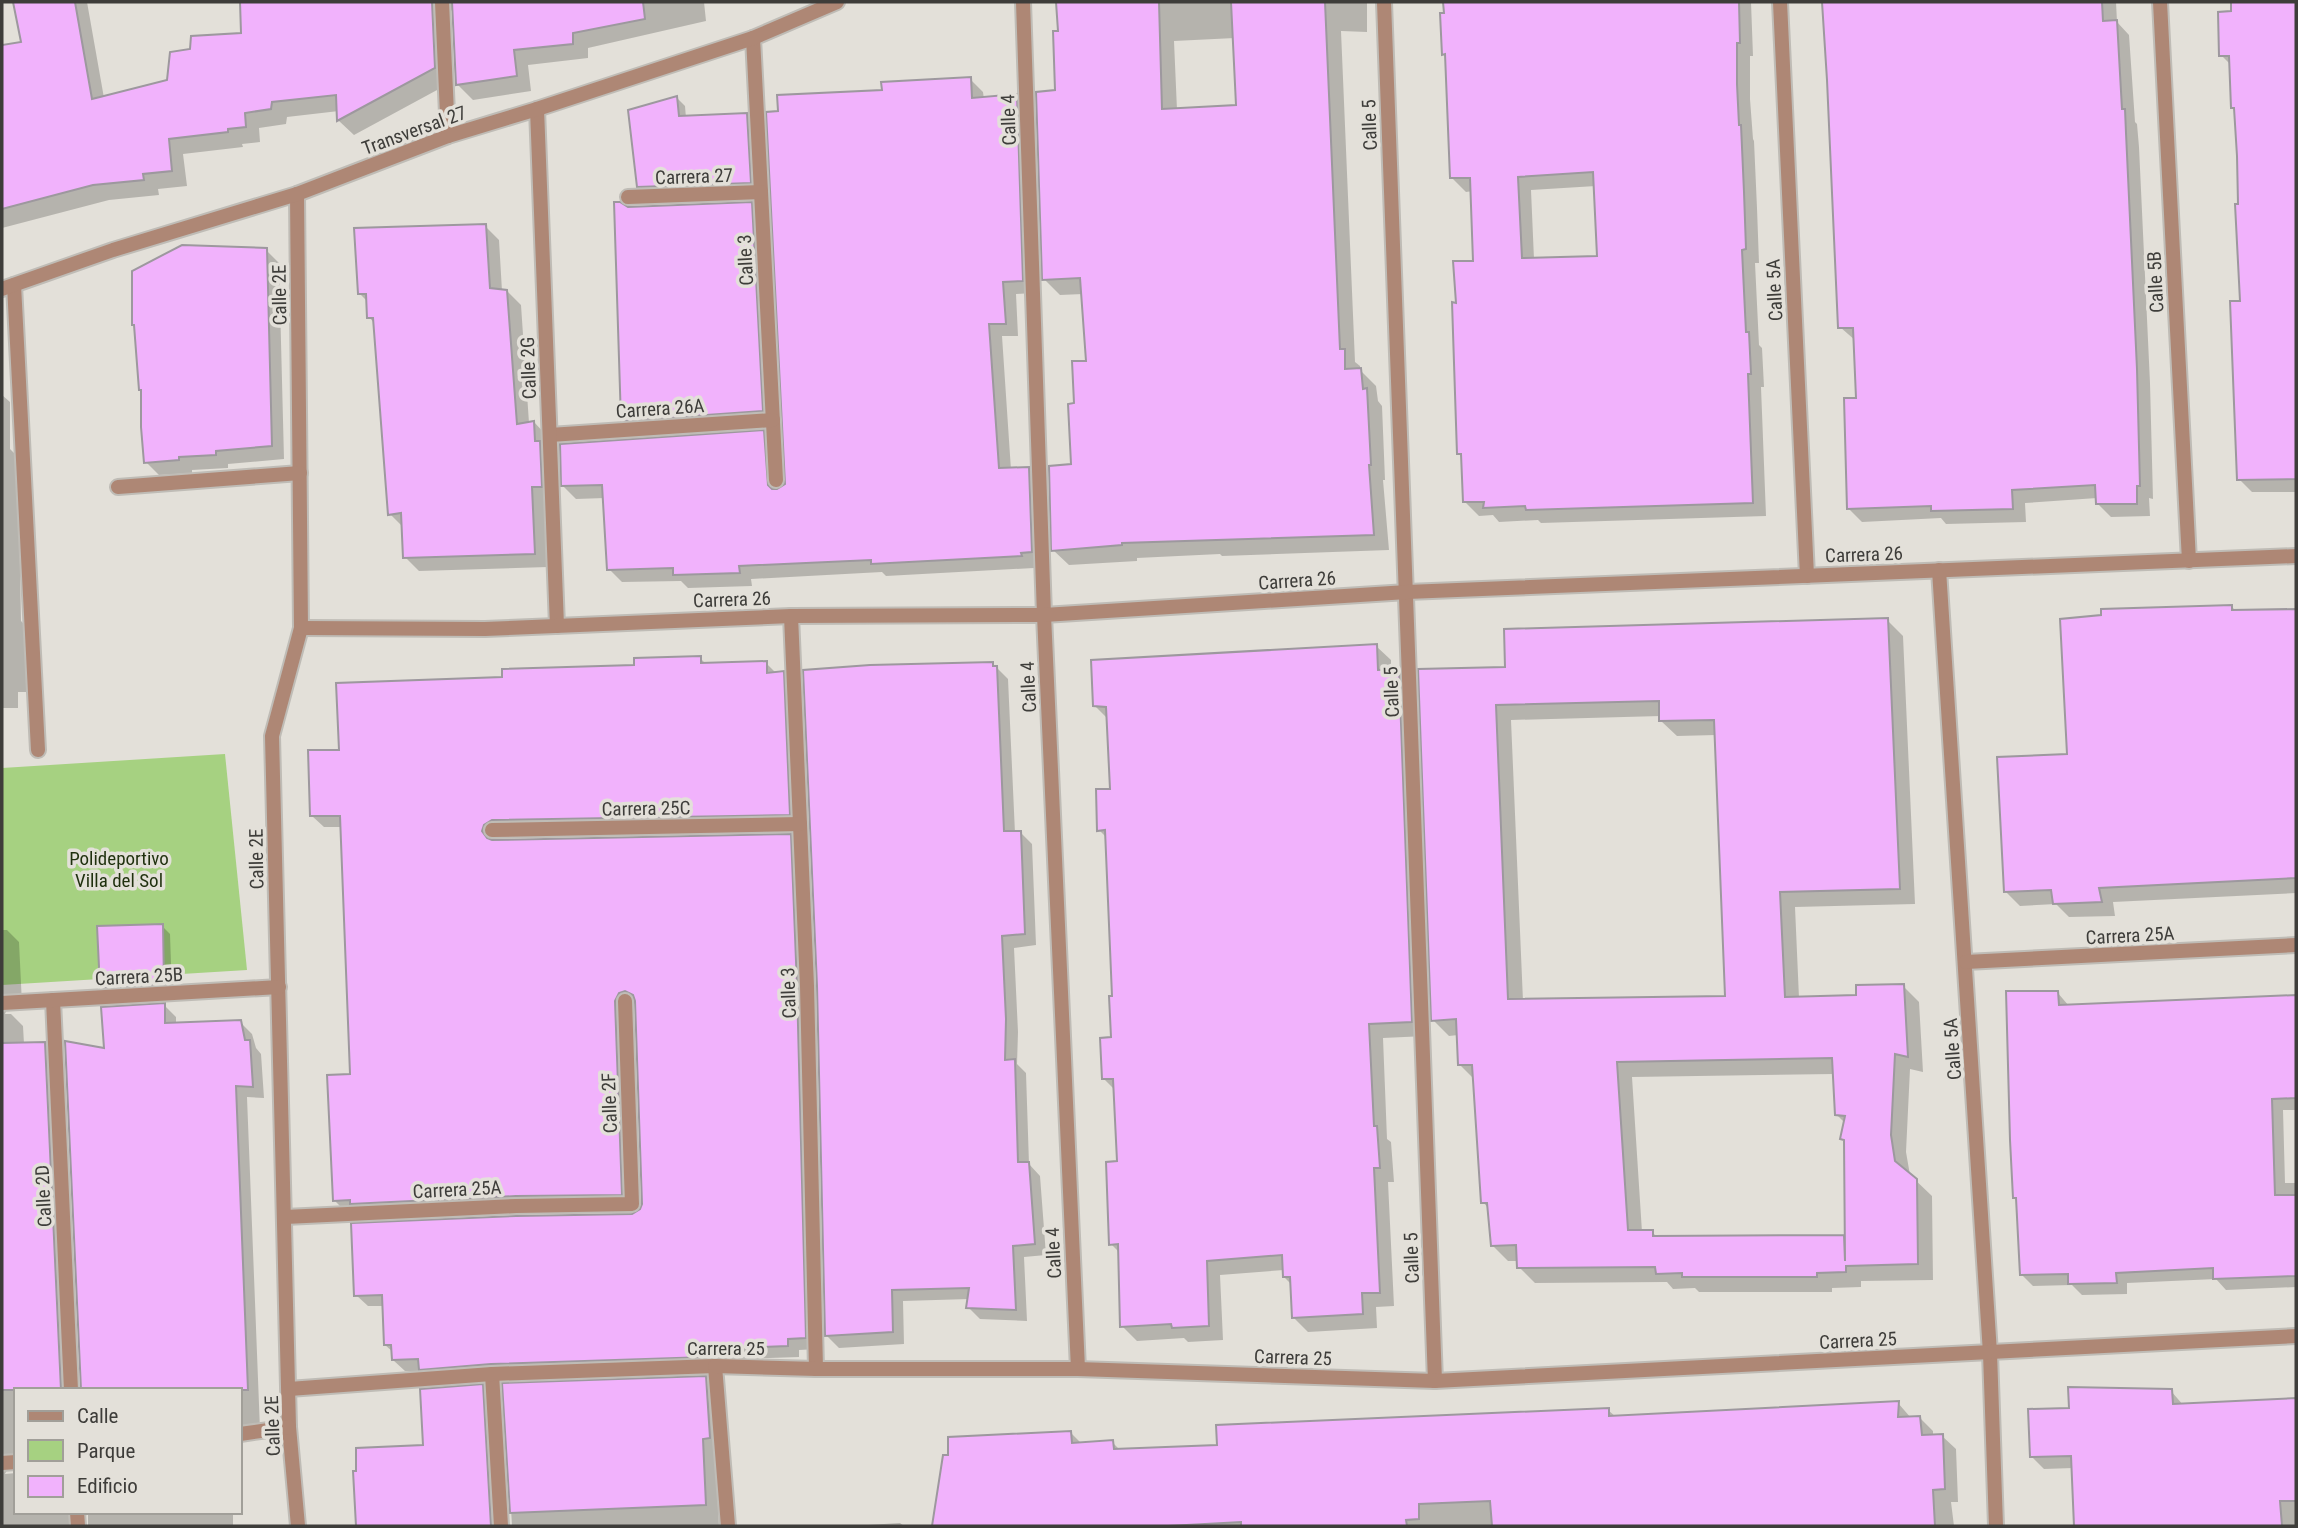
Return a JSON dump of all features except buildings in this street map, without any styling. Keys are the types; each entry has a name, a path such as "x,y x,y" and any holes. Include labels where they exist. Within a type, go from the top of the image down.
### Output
{"street":[{"path":"442,2 448,136"},
{"name":"Transversal 27","path":"8,287 113,250 297,194 448,136 753,38 837,2"},
{"name":"Calle 4","path":"1023,2 1044,615 1078,1369"},
{"name":"Calle 5","path":"1384,2 1435,1381"},
{"name":"Calle 5A","path":"1780,2 1807,576"},
{"name":"Calle 5B","path":"2160,2 2189,561"},
{"name":"Calle 3","path":"753,38 776,480"},
{"name":"Calle 2G","path":"537,109 556,626"},
{"name":"Carrera 27","path":"628,197 761,192"},
{"name":"Calle 2E","path":"297,194 301,628 272,736 289,1427 298,1526"},
{"path":"8,287 38,750"},
{"name":"Carrera 26A","path":"550,435 773,420"},
{"path":"118,487 300,473"},
{"name":"Carrera 26","path":"301,628 485,629 791,616 1044,615 1407,592 2296,556"},
{"name":"Calle 5A","path":"1939,570 1990,1353 1996,1526"},
{"name":"Calle 3","path":"791,616 807,986 816,1369"},
{"name":"Carrera 25C","path":"492,830 800,824"},
{"name":"Carrera 25A","path":"1966,962 2296,945"},
{"name":"Carrera 25B","path":"2,1003 279,987"},
{"name":"Calle 2D","path":"53,1000 71,1388"},
{"name":"Calle 2F","path":"625,1000 632,1203"},
{"name":"Carrera 25A","path":"285,1217 632,1203"},
{"name":"Carrera 25","path":"289,1389 492,1374 715,1366 816,1369 1078,1369 1435,1381 2296,1336"},
{"path":"715,1366 728,1526"},
{"path":"492,1374 500,1526"},
{"path":"242,1434 289,1427"}],"green space":[{"name":"Polideportivo Villa del Sol","path":"225,754 247,970 2,985 2,768"}]}
